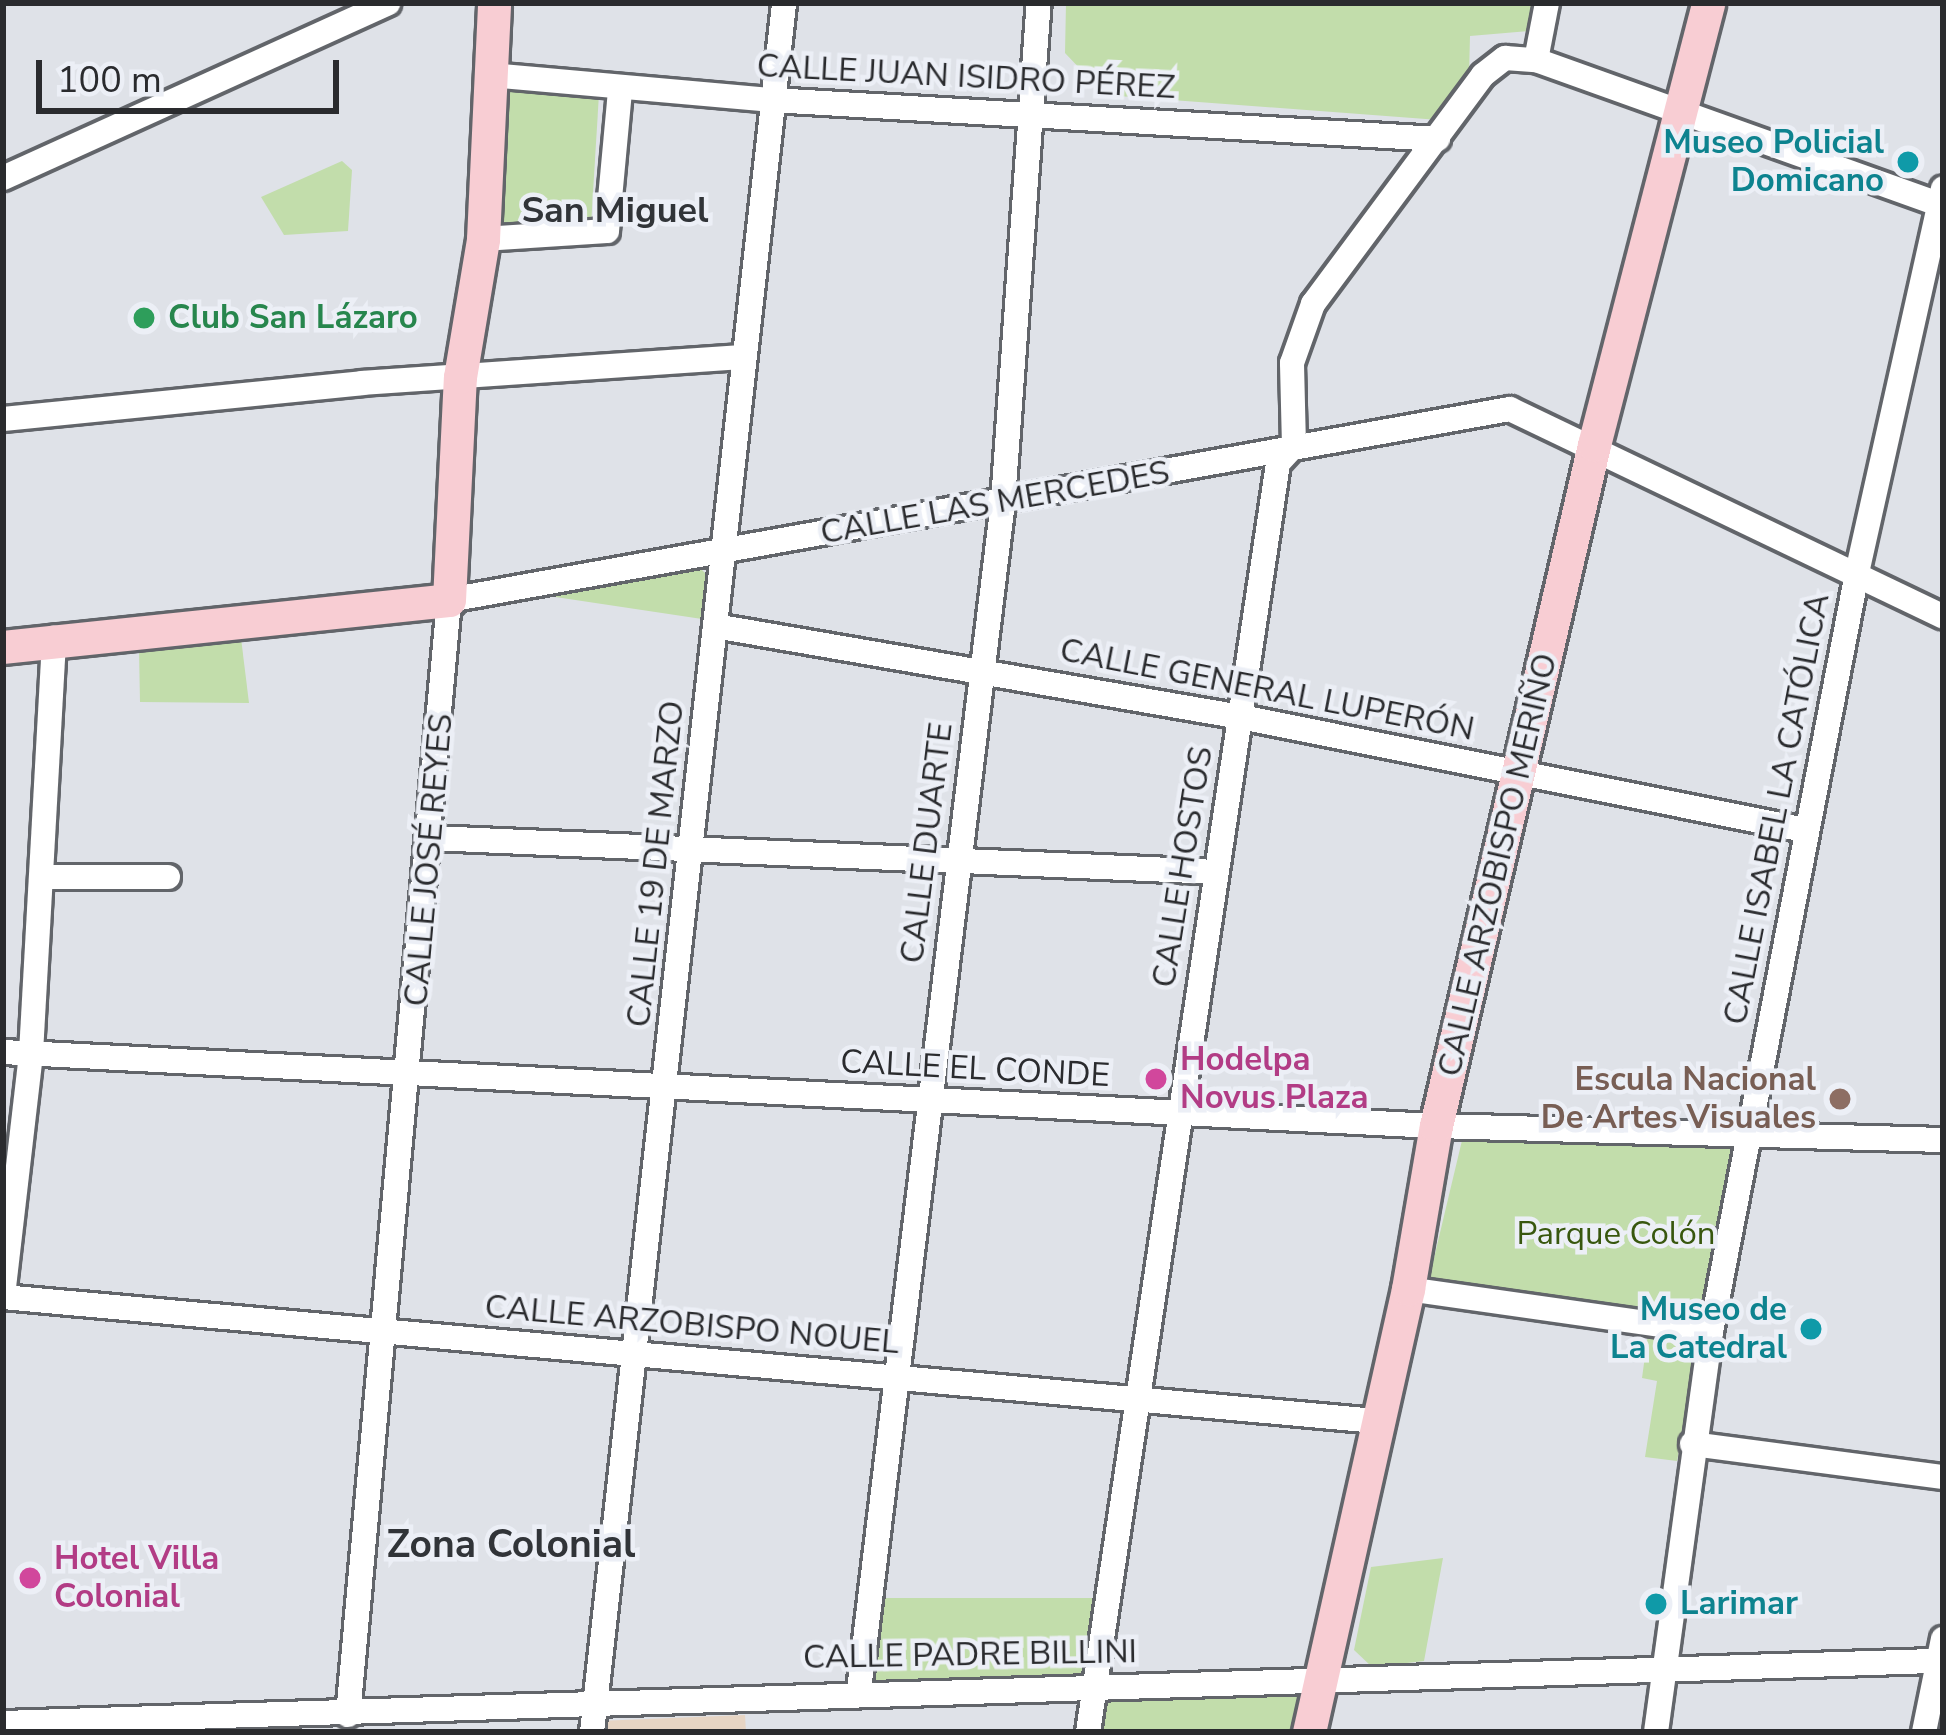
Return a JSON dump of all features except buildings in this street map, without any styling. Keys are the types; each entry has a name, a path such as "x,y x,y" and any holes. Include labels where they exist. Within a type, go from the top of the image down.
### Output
{"street":[{"path":"3,178 388,3"},
{"name":"CALLE JOSÉ REYES","path":"348,1715 379,1335 413,1068 449,600 460,377 483,239 494,3"},
{"name":"CALLE 19 DE MARZO","path":"592,1732 638,1350 741,357 784,3"},
{"name":"CALLE DUARTE","path":"859,1690 902,1376 955,860 1004,501 1036,110 1039,3"},
{"path":"1547,3 1536,60 1680,116 1941,197"},
{"name":"CALLE ARZOBISPO MERIÑO","path":"1309,1732 1408,1289 1436,1126 1522,772 1594,445 1708,3"},
{"name":"CALLE HOSTOS","path":"1088,1732 1278,463 1290,452 1296,337 1483,75 1504,58 1536,60"},
{"name":"CALLE JUAN ISIDRO PÉREZ","path":"491,75 620,90 1036,110 1438,139"},
{"path":"483,239 607,231 620,90"},
{"name":"CALLE ISABEL LA CATÓLICA","path":"1656,1732 1711,1332 1857,572 1941,197"},
{"path":"3,419 741,357"},
{"name":"CALLE LAS MERCEDES","path":"3,647 54,638 449,600 1510,409 1594,445 1943,616"},
{"name":"CALLE GENERAL LUPERÓN","path":"715,626 1241,717 1805,830"},
{"path":"3,1296 32,1053 45,877 54,638"},
{"path":"432,838 1216,872"},
{"path":"45,877 168,877"},
{"name":"CALLE EL CONDE","path":"3,1052 665,1081 1436,1126 1943,1140"},
{"path":"1408,1289 1711,1332"},
{"name":"CALLE ARZOBISPO NOUEL","path":"3,1296 379,1335 638,1350 1138,1394 1375,1421"},
{"path":"1692,1444 1943,1478"},
{"path":"1924,1732 1941,1650"},
{"name":"CALLE PADRE BILLINI","path":"3,1723 348,1715 389,1724 596,1705 859,1690 1321,1681 1665,1668 1941,1650"}],"shaded area":[{"path":"745,1715 746,1732 597,1732 598,1721"}],"green space":[{"path":"1066,3 1542,3 1541,30 1470,36 1469,76 1439,120 1105,95 1065,53"},
{"path":"499,83 599,94 591,225 498,228"},
{"path":"342,161 352,170 348,231 284,235 261,197"},
{"path":"699,567 708,576 702,619 542,595"},
{"path":"241,638 249,703 140,702 139,649"},
{"name":"Parque Colón","path":"1464,1132 1739,1144 1677,1461 1645,1457 1657,1381 1642,1378 1648,1334 1424,1300"},
{"path":"1443,1558 1424,1661 1372,1667 1354,1650 1371,1567"},
{"path":"883,1598 1101,1598 1087,1678 870,1681"},
{"path":"1298,1694 1290,1732 1100,1732 1104,1702"}],"place":[{"name":"Museo Policial Domicano","path":"1908,162"},
{"name":"Club San Lázaro","path":"144,318"},
{"name":"Hodelpa Novus Plaza","path":"1156,1079"},
{"name":"Escula Nacional De Artes Visuales","path":"1840,1099"},
{"name":"Museo de La Catedral","path":"1811,1329"},
{"name":"Hotel Villa Colonial","path":"30,1578"},
{"name":"Larimar","path":"1656,1604"}],"district":[{"name":"San Miguel","path":"615,211"},
{"name":"Zona Colonial","path":"511,1545"}]}
